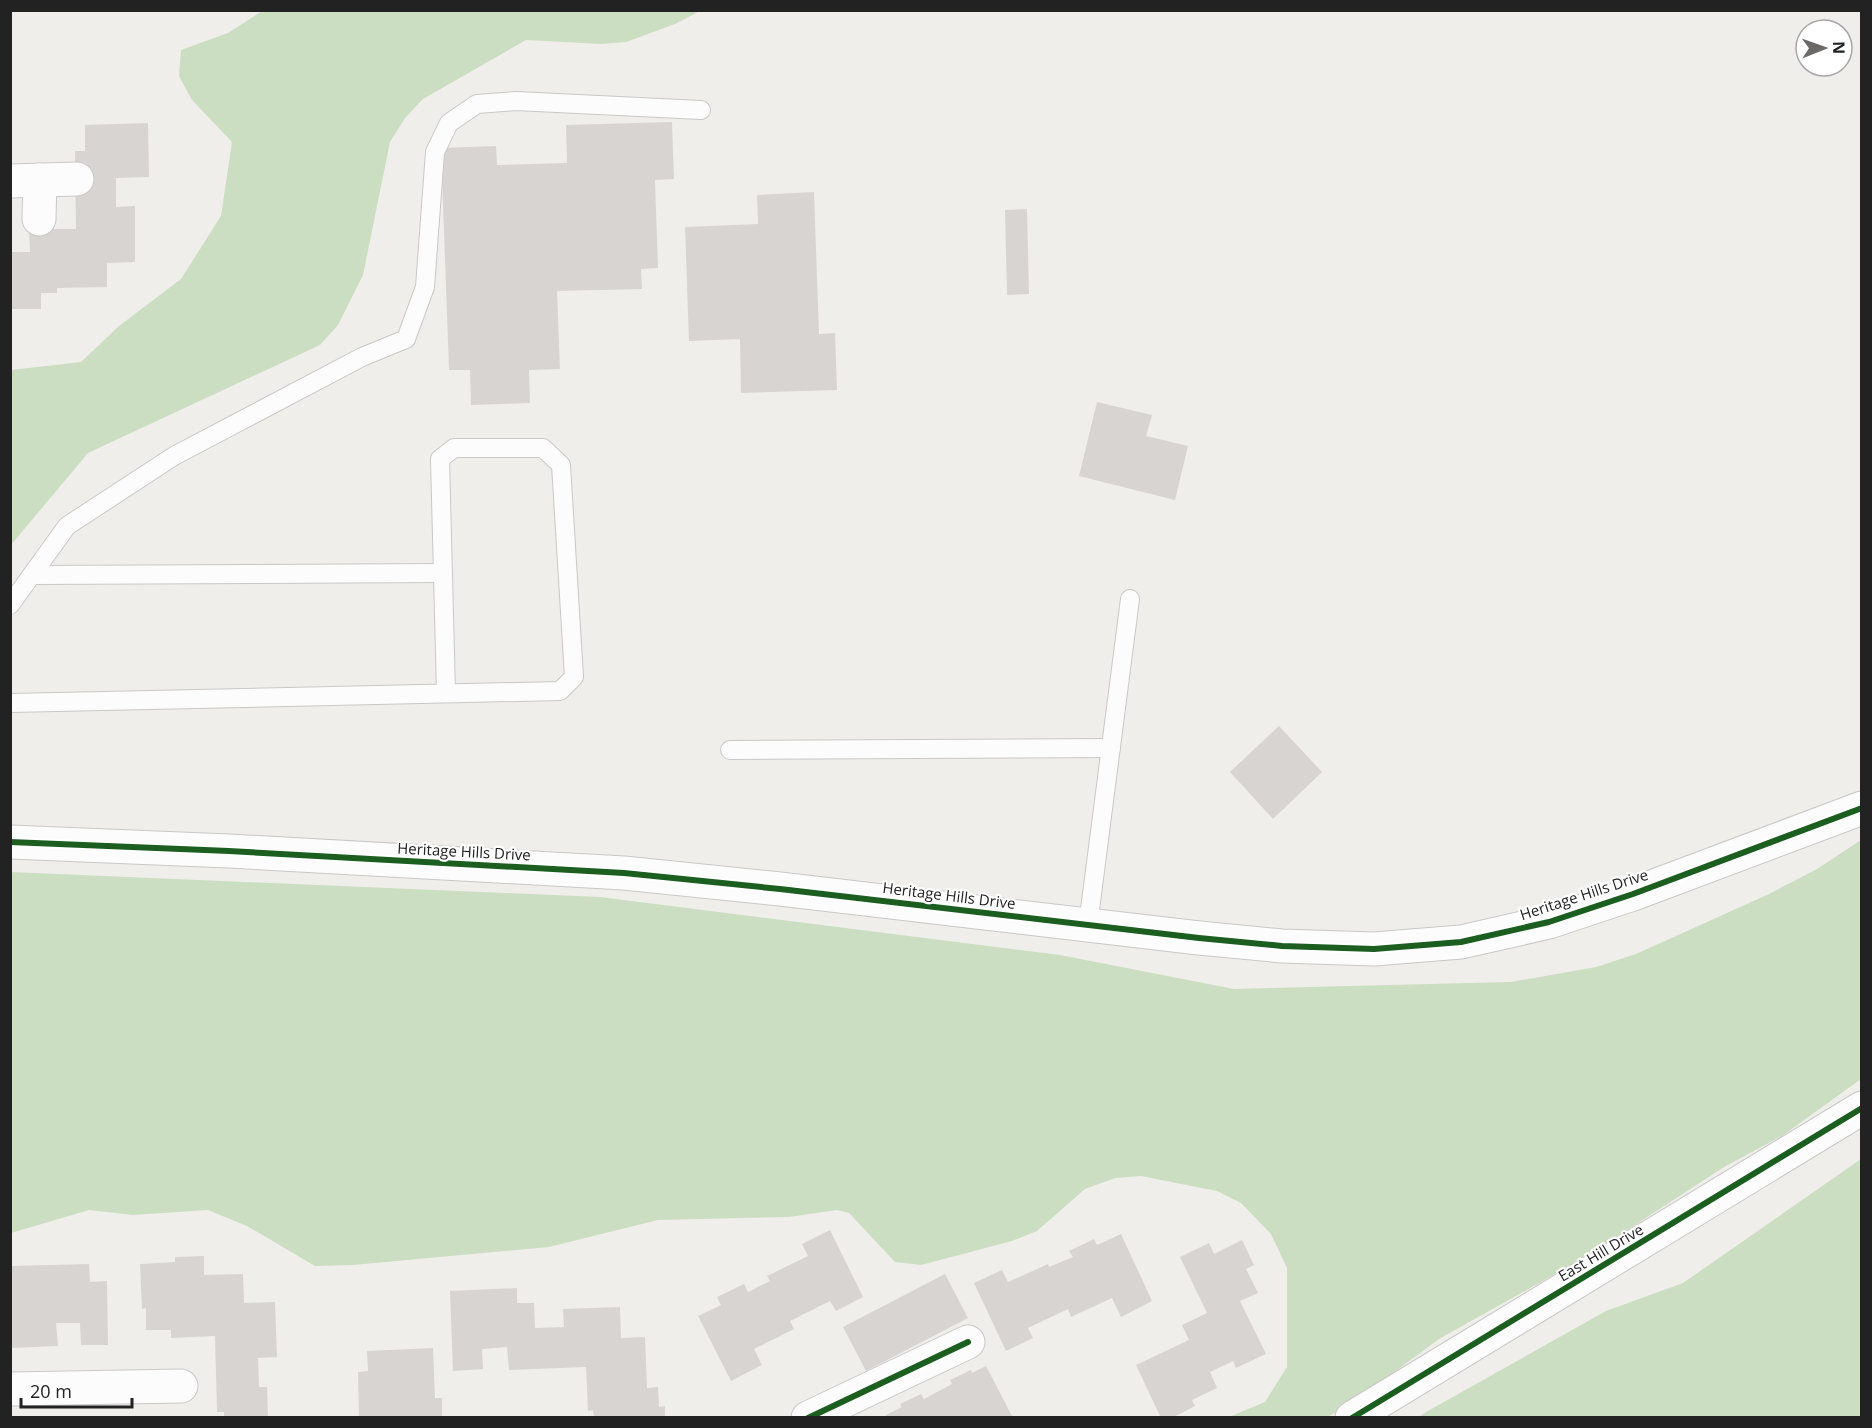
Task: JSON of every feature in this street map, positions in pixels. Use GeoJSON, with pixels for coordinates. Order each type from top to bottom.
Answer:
{"type":"FeatureCollection","features":[{"type":"Feature","properties":{"kind":"street"},"geometry":{"type":"LineString","coordinates":[[39,219],[25,181],[77,179]]}},
{"type":"Feature","properties":{"kind":"street","name":"Heritage Hills Drive"},"geometry":{"type":"LineString","coordinates":[[10,842],[624,873],[1282,946],[1374,949],[1461,942],[1549,922],[1633,894],[1862,808]]}},
{"type":"Feature","properties":{"kind":"street","name":"East Hill Drive"},"geometry":{"type":"LineString","coordinates":[[1352,1418],[1862,1108]]}},
{"type":"Feature","properties":{"kind":"street"},"geometry":{"type":"LineString","coordinates":[[808,1418],[968,1342]]}},
{"type":"Feature","properties":{"kind":"street"},"geometry":{"type":"LineString","coordinates":[[10,1389],[181,1386]]}},
{"type":"Feature","properties":{"kind":"lane"},"geometry":{"type":"LineString","coordinates":[[10,605],[67,526],[174,456],[362,357],[406,339],[425,287],[435,152],[449,123],[477,104],[516,101],[700,110]]}},
{"type":"Feature","properties":{"kind":"lane"},"geometry":{"type":"LineString","coordinates":[[10,703],[560,691],[574,676],[561,465],[543,448],[454,448],[440,459],[446,693]]}},
{"type":"Feature","properties":{"kind":"lane"},"geometry":{"type":"LineString","coordinates":[[32,575],[443,573]]}},
{"type":"Feature","properties":{"kind":"lane"},"geometry":{"type":"LineString","coordinates":[[1088,925],[1130,599]]}},
{"type":"Feature","properties":{"kind":"lane"},"geometry":{"type":"LineString","coordinates":[[730,750],[1111,748]]}},
{"type":"Feature","properties":{"kind":"green space"},"geometry":{"type":"Polygon","coordinates":[[[262,11],[700,11],[675,24],[626,42],[601,44],[526,40],[423,99],[405,118],[390,142],[363,275],[338,325],[320,345],[88,453],[11,545],[11,370],[81,362],[119,326],[181,279],[221,216],[232,142],[192,100],[179,76],[181,50],[228,33],[262,11]]]}},
{"type":"Feature","properties":{"kind":"green space"},"geometry":{"type":"Polygon","coordinates":[[[1861,840],[1861,1079],[1782,1136],[1724,1167],[1589,1255],[1439,1339],[1347,1407],[1327,1417],[1229,1417],[1265,1402],[1287,1367],[1287,1268],[1271,1234],[1241,1203],[1217,1191],[1141,1176],[1115,1178],[1085,1189],[1037,1231],[1012,1241],[921,1265],[895,1262],[849,1213],[837,1210],[789,1217],[658,1220],[549,1247],[353,1265],[315,1266],[247,1226],[208,1210],[133,1215],[89,1210],[11,1233],[11,872],[600,897],[1060,955],[1234,989],[1511,982],[1596,967],[1636,954],[1769,894],[1817,869],[1861,840]]]}},
{"type":"Feature","properties":{"kind":"green space"},"geometry":{"type":"Polygon","coordinates":[[[1861,1159],[1861,1417],[1419,1417],[1606,1311],[1683,1283],[1861,1159]]]}},
{"type":"Feature","properties":{"kind":"building"},"geometry":{"type":"Polygon","coordinates":[[[672,122],[674,179],[655,180],[658,268],[641,269],[642,289],[557,291],[560,369],[529,370],[530,403],[471,405],[470,370],[449,370],[441,148],[496,146],[497,165],[567,163],[566,125],[672,122]]]}},
{"type":"Feature","properties":{"kind":"building"},"geometry":{"type":"Polygon","coordinates":[[[148,123],[149,177],[116,178],[116,207],[135,206],[135,262],[107,263],[107,287],[57,288],[57,293],[41,293],[41,309],[10,309],[10,252],[30,252],[29,229],[76,229],[75,151],[85,151],[85,125],[148,123]]]}},
{"type":"Feature","properties":{"kind":"building"},"geometry":{"type":"Polygon","coordinates":[[[814,192],[819,334],[835,333],[837,390],[741,393],[740,339],[689,341],[685,227],[758,224],[757,195],[814,192]]]}},
{"type":"Feature","properties":{"kind":"building"},"geometry":{"type":"Polygon","coordinates":[[[1027,209],[1029,294],[1007,295],[1005,210],[1027,209]]]}},
{"type":"Feature","properties":{"kind":"building"},"geometry":{"type":"Polygon","coordinates":[[[1097,402],[1152,415],[1146,436],[1188,446],[1175,500],[1079,476],[1097,402]]]}},
{"type":"Feature","properties":{"kind":"building"},"geometry":{"type":"Polygon","coordinates":[[[1279,726],[1322,772],[1273,819],[1230,772],[1279,726]]]}},
{"type":"Feature","properties":{"kind":"building"},"geometry":{"type":"Polygon","coordinates":[[[830,1230],[863,1297],[836,1311],[830,1301],[790,1321],[794,1329],[754,1349],[762,1365],[731,1381],[698,1316],[721,1305],[717,1297],[744,1284],[748,1292],[770,1281],[767,1276],[808,1256],[802,1244],[830,1230]]]}},
{"type":"Feature","properties":{"kind":"building"},"geometry":{"type":"Polygon","coordinates":[[[1121,1234],[1152,1301],[1121,1317],[1112,1298],[1071,1317],[1068,1309],[1028,1328],[1033,1338],[1006,1351],[974,1283],[1002,1270],[1008,1282],[1048,1264],[1049,1267],[1073,1257],[1069,1251],[1094,1239],[1097,1245],[1121,1234]]]}},
{"type":"Feature","properties":{"kind":"building"},"geometry":{"type":"Polygon","coordinates":[[[1242,1240],[1254,1265],[1246,1269],[1258,1293],[1240,1301],[1266,1354],[1236,1368],[1233,1361],[1210,1372],[1217,1388],[1192,1400],[1195,1406],[1172,1418],[1161,1418],[1136,1365],[1189,1340],[1182,1325],[1207,1313],[1180,1257],[1209,1243],[1214,1254],[1242,1240]]]}},
{"type":"Feature","properties":{"kind":"building"},"geometry":{"type":"Polygon","coordinates":[[[204,1256],[204,1275],[243,1274],[244,1303],[275,1302],[277,1357],[258,1358],[259,1387],[267,1387],[268,1418],[224,1418],[224,1412],[217,1412],[215,1336],[171,1338],[171,1330],[146,1330],[146,1308],[142,1309],[140,1264],[175,1262],[175,1257],[204,1256]]]}},
{"type":"Feature","properties":{"kind":"building"},"geometry":{"type":"Polygon","coordinates":[[[89,1264],[90,1282],[107,1281],[108,1345],[81,1345],[80,1323],[56,1323],[58,1346],[10,1348],[10,1266],[89,1264]]]}},
{"type":"Feature","properties":{"kind":"building"},"geometry":{"type":"Polygon","coordinates":[[[945,1274],[968,1318],[866,1371],[843,1327],[945,1274]]]}},
{"type":"Feature","properties":{"kind":"building"},"geometry":{"type":"Polygon","coordinates":[[[517,1288],[517,1303],[534,1303],[535,1328],[564,1327],[563,1309],[620,1307],[621,1338],[645,1337],[647,1388],[658,1387],[659,1407],[665,1406],[665,1418],[594,1418],[593,1410],[588,1411],[586,1367],[509,1370],[507,1347],[482,1349],[483,1369],[453,1371],[450,1291],[517,1288]]]}},
{"type":"Feature","properties":{"kind":"building"},"geometry":{"type":"Polygon","coordinates":[[[433,1348],[435,1398],[442,1398],[442,1418],[359,1418],[358,1372],[368,1371],[367,1351],[433,1348]]]}},
{"type":"Feature","properties":{"kind":"building"},"geometry":{"type":"Polygon","coordinates":[[[986,1366],[1012,1416],[887,1418],[886,1415],[902,1407],[900,1404],[921,1394],[924,1399],[952,1384],[950,1380],[986,1366]]]}},
{"type":"Feature","properties":{"kind":"cycle path"},"geometry":{"type":"LineString","coordinates":[[10,842],[229,851],[624,873],[1199,938],[1282,946],[1374,949],[1461,942],[1549,922],[1633,894],[1862,808]]}},
{"type":"Feature","properties":{"kind":"cycle path"},"geometry":{"type":"LineString","coordinates":[[1352,1418],[1862,1108]]}},
{"type":"Feature","properties":{"kind":"cycle path"},"geometry":{"type":"LineString","coordinates":[[808,1418],[968,1342]]}}]}
